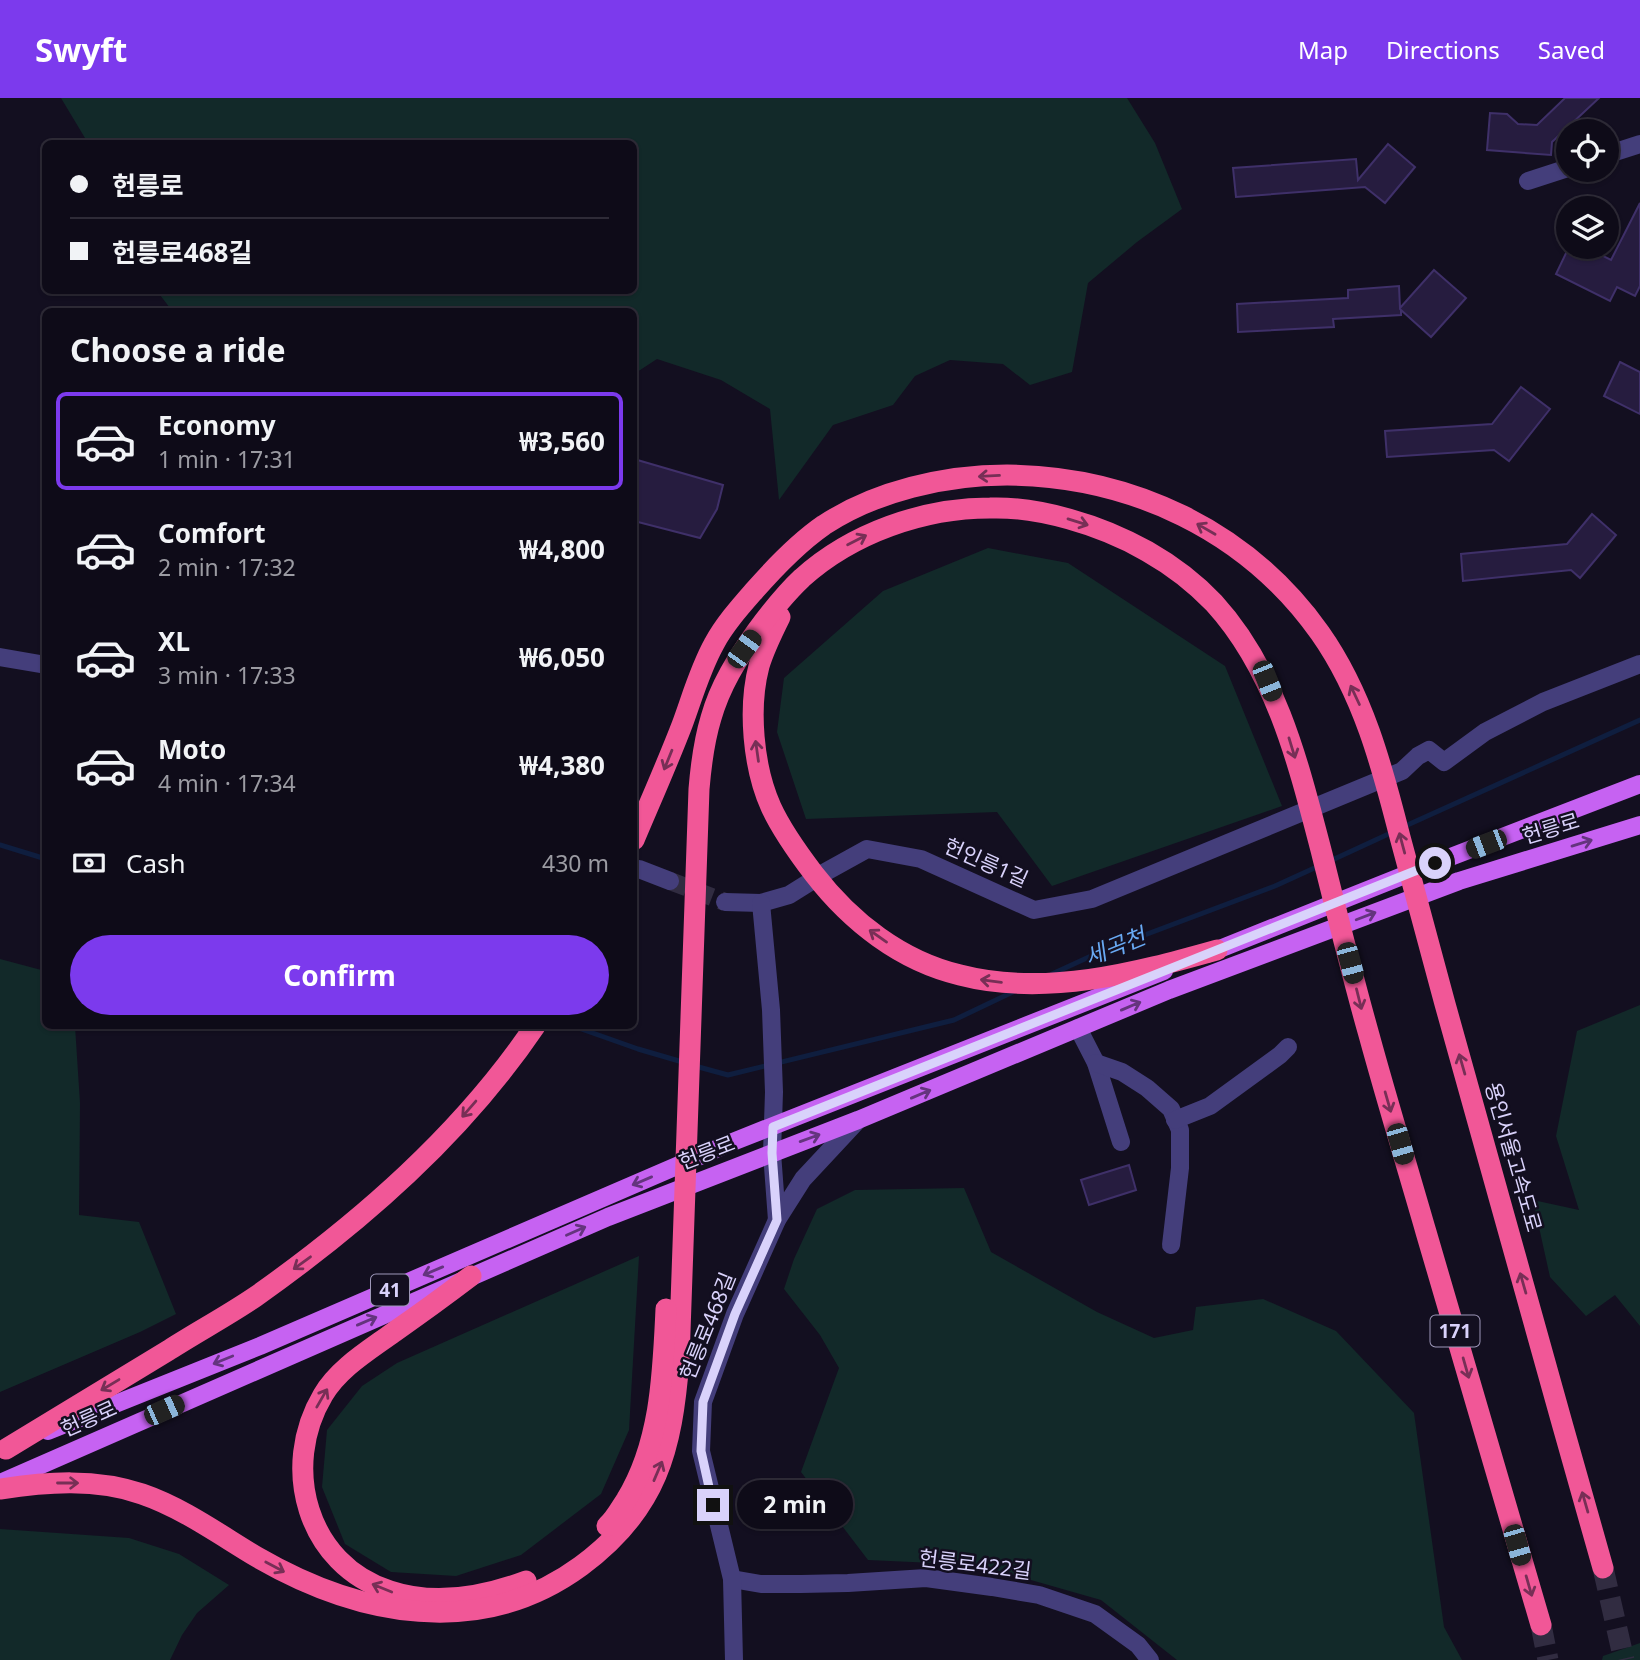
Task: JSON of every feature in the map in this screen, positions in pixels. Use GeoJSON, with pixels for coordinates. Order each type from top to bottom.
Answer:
{"type":"FeatureCollection","features":[{"type":"Feature","properties":{"kind":"highway","name":"용인서울고속도로"},"geometry":{"type":"LineString","coordinates":[[770,573],[824,526],[877,499],[937,481],[1028,475],[1091,483],[1174,511],[1216,534],[1248,556],[1284,588],[1320,633],[1338,661],[1360,706],[1380,759],[1445,1004],[1603,1568]]}},
{"type":"Feature","properties":{"kind":"highway","name":"171"},"geometry":{"type":"LineString","coordinates":[[801,579],[842,548],[866,536],[922,516],[955,510],[1020,509],[1083,523],[1139,546],[1186,578],[1213,603],[1244,640],[1267,681],[1287,730],[1306,790],[1369,1037],[1541,1625]]}},
{"type":"Feature","properties":{"kind":"highway"},"geometry":{"type":"LineString","coordinates":[[637,833],[714,643],[770,573]]}},
{"type":"Feature","properties":{"kind":"highway"},"geometry":{"type":"LineString","coordinates":[[0,1489],[43,1483],[79,1483],[126,1490],[156,1499],[174,1508],[283,1571],[322,1588],[349,1598],[421,1612],[463,1612],[499,1606],[548,1586],[591,1559],[633,1516],[652,1485],[664,1458],[676,1397],[675,1273],[685,1004],[688,789],[693,742],[706,691],[725,646],[770,573]]}},
{"type":"Feature","properties":{"kind":"highway"},"geometry":{"type":"LineString","coordinates":[[685,1004],[699,789],[710,719],[722,687],[744,649],[768,615],[801,579]]}},
{"type":"Feature","properties":{"kind":"highway"},"geometry":{"type":"LineString","coordinates":[[801,579],[767,643],[757,679],[754,732],[764,789],[772,808],[805,862],[838,903],[882,939],[909,956],[959,975],[990,981],[1046,983],[1113,976],[1217,950]]}},
{"type":"Feature","properties":{"kind":"highway"},"geometry":{"type":"LineString","coordinates":[[3,1450],[253,1298],[314,1254],[409,1172],[513,1057],[533,1029]]}},
{"type":"Feature","properties":{"kind":"highway"},"geometry":{"type":"LineString","coordinates":[[471,1276],[355,1360],[338,1376],[318,1404],[304,1443],[303,1488],[310,1513],[322,1538],[348,1569],[367,1582],[391,1592],[427,1598],[466,1597],[513,1586],[562,1563],[612,1521],[637,1479],[650,1444],[675,1273]]}},
{"type":"Feature","properties":{"kind":"main road","name":"헌릉로"},"geometry":{"type":"LineString","coordinates":[[3,1450],[260,1346],[730,1143],[1640,784]]}},
{"type":"Feature","properties":{"kind":"main road","name":"헌릉로"},"geometry":{"type":"LineString","coordinates":[[0,1483],[608,1217],[858,1120],[1169,990],[1459,881],[1640,825]]}},
{"type":"Feature","properties":{"kind":"street"},"geometry":{"type":"LineString","coordinates":[[1619,151],[1640,144]]}},
{"type":"Feature","properties":{"kind":"street"},"geometry":{"type":"LineString","coordinates":[[1528,181],[1556,172]]}},
{"type":"Feature","properties":{"kind":"street"},"geometry":{"type":"LineString","coordinates":[[0,657],[42,664]]}},
{"type":"Feature","properties":{"kind":"street","name":"헌인릉1길"},"geometry":{"type":"LineString","coordinates":[[725,902],[761,904],[789,895],[867,849],[921,859],[1034,910],[1093,899],[1402,771],[1429,750],[1444,762],[1485,732],[1543,702],[1640,664]]}},
{"type":"Feature","properties":{"kind":"street"},"geometry":{"type":"LineString","coordinates":[[639,869],[670,881]]}},
{"type":"Feature","properties":{"kind":"street"},"geometry":{"type":"LineString","coordinates":[[761,904],[771,1010],[773,1127]]}},
{"type":"Feature","properties":{"kind":"street"},"geometry":{"type":"LineString","coordinates":[[1078,1028],[1096,1063],[1121,1142]]}},
{"type":"Feature","properties":{"kind":"street"},"geometry":{"type":"LineString","coordinates":[[1175,1120],[1210,1106],[1288,1047]]}},
{"type":"Feature","properties":{"kind":"street"},"geometry":{"type":"LineString","coordinates":[[1096,1063],[1122,1072],[1147,1088],[1171,1110],[1180,1130],[1180,1168],[1171,1245]]}},
{"type":"Feature","properties":{"kind":"street","name":"헌릉로468길"},"geometry":{"type":"LineString","coordinates":[[734,1660],[732,1578],[701,1451],[703,1402],[735,1314],[777,1220],[803,1179],[858,1120]]}},
{"type":"Feature","properties":{"kind":"street","name":"헌릉로468길"},"geometry":{"type":"LineString","coordinates":[[773,1127],[772,1153],[777,1220]]}},
{"type":"Feature","properties":{"kind":"street","name":"헌릉로422길"},"geometry":{"type":"LineString","coordinates":[[732,1578],[761,1584],[801,1584],[926,1578],[1039,1595],[1095,1614],[1138,1645],[1150,1660]]}},
{"type":"Feature","properties":{"kind":"green space"},"geometry":{"type":"Polygon","coordinates":[[[61,98],[1127,98],[1155,143],[1182,209],[1088,283],[1072,372],[1030,385],[1003,364],[950,360],[915,376],[893,405],[833,425],[779,500],[770,409],[721,380],[657,359],[637,372],[637,308],[170,308],[159,294],[637,294],[637,140],[86,140],[61,98]]]}},
{"type":"Feature","properties":{"kind":"green space"},"geometry":{"type":"Polygon","coordinates":[[[988,548],[1068,563],[1225,666],[1282,806],[1052,886],[997,812],[806,819],[777,732],[784,678],[883,591],[988,548]]]}},
{"type":"Feature","properties":{"kind":"green space"},"geometry":{"type":"Polygon","coordinates":[[[0,959],[42,970],[42,1029],[75,1029],[80,1103],[79,1215],[139,1222],[176,1314],[0,1392],[0,959]]]}},
{"type":"Feature","properties":{"kind":"green space"},"geometry":{"type":"Polygon","coordinates":[[[1640,1005],[1640,1326],[1615,1295],[1586,1316],[1550,1277],[1533,1200],[1579,1210],[1556,1136],[1577,1031],[1640,1005]]]}},
{"type":"Feature","properties":{"kind":"green space"},"geometry":{"type":"Polygon","coordinates":[[[964,1188],[991,1252],[1097,1312],[1154,1338],[1193,1330],[1196,1307],[1263,1299],[1336,1331],[1414,1413],[1444,1627],[1462,1660],[1177,1660],[1101,1600],[978,1565],[868,1560],[801,1472],[839,1368],[820,1335],[784,1289],[794,1259],[817,1209],[855,1190],[964,1188]]]}},
{"type":"Feature","properties":{"kind":"green space"},"geometry":{"type":"Polygon","coordinates":[[[639,1256],[629,1430],[601,1494],[521,1555],[456,1576],[391,1572],[345,1544],[322,1487],[327,1430],[362,1386],[397,1363],[639,1256]]]}},
{"type":"Feature","properties":{"kind":"green space"},"geometry":{"type":"Polygon","coordinates":[[[0,1529],[129,1538],[179,1554],[229,1585],[197,1613],[170,1660],[0,1660],[0,1529]]]}},
{"type":"Feature","properties":{"kind":"green space"},"geometry":{"type":"Polygon","coordinates":[[[1640,1643],[1640,1660],[1602,1660],[1603,1656],[1640,1643]]]}},
{"type":"Feature","properties":{"kind":"building"},"geometry":{"type":"Polygon","coordinates":[[[1565,98],[1599,98],[1577,119],[1556,119],[1556,138],[1552,142],[1551,155],[1487,150],[1490,113],[1507,114],[1518,124],[1537,125],[1565,98]]]}},
{"type":"Feature","properties":{"kind":"building"},"geometry":{"type":"Polygon","coordinates":[[[1388,144],[1415,167],[1385,203],[1365,187],[1236,197],[1233,168],[1356,159],[1358,180],[1388,144]]]}},
{"type":"Feature","properties":{"kind":"building"},"geometry":{"type":"Polygon","coordinates":[[[1640,203],[1640,286],[1635,296],[1617,287],[1610,301],[1556,274],[1563,259],[1619,259],[1619,244],[1640,203]]]}},
{"type":"Feature","properties":{"kind":"building"},"geometry":{"type":"Polygon","coordinates":[[[1434,270],[1466,298],[1431,337],[1401,310],[1401,315],[1333,319],[1334,327],[1238,332],[1237,304],[1348,298],[1348,290],[1399,286],[1400,308],[1434,270]]]}},
{"type":"Feature","properties":{"kind":"building"},"geometry":{"type":"Polygon","coordinates":[[[1620,362],[1640,372],[1640,414],[1604,396],[1620,362]]]}},
{"type":"Feature","properties":{"kind":"building"},"geometry":{"type":"Polygon","coordinates":[[[1521,387],[1550,409],[1509,461],[1494,450],[1387,457],[1385,431],[1492,424],[1521,387]]]}},
{"type":"Feature","properties":{"kind":"building"},"geometry":{"type":"Polygon","coordinates":[[[637,460],[723,485],[717,509],[700,538],[637,522],[637,460]]]}},
{"type":"Feature","properties":{"kind":"building"},"geometry":{"type":"Polygon","coordinates":[[[1592,514],[1616,535],[1580,578],[1571,570],[1463,581],[1461,554],[1567,544],[1592,514]]]}},
{"type":"Feature","properties":{"kind":"building"},"geometry":{"type":"Polygon","coordinates":[[[1129,1165],[1136,1190],[1089,1205],[1081,1180],[1129,1165]]]}},
{"type":"Feature","properties":{"kind":"waterway","name":"세곡천"},"geometry":{"type":"LineString","coordinates":[[1403,827],[1640,720]]}},
{"type":"Feature","properties":{"kind":"waterway","name":"세곡천"},"geometry":{"type":"LineString","coordinates":[[1330,861],[1395,831]]}},
{"type":"Feature","properties":{"kind":"waterway","name":"세곡천"},"geometry":{"type":"LineString","coordinates":[[0,845],[42,858]]}},
{"type":"Feature","properties":{"kind":"waterway","name":"세곡천"},"geometry":{"type":"LineString","coordinates":[[1052,974],[1102,951],[1275,886],[1321,865]]}},
{"type":"Feature","properties":{"kind":"waterway","name":"세곡천"},"geometry":{"type":"LineString","coordinates":[[695,1066],[728,1075],[954,1020],[1017,990]]}},
{"type":"Feature","properties":{"kind":"waterway","name":"세곡천"},"geometry":{"type":"LineString","coordinates":[[581,1029],[686,1063]]}},
{"type":"Feature","properties":{"kind":"tunnel"},"geometry":{"type":"LineString","coordinates":[[670,881],[725,902]]}},
{"type":"Feature","properties":{"kind":"tunnel"},"geometry":{"type":"LineString","coordinates":[[1603,1568],[1624,1660]]}},
{"type":"Feature","properties":{"kind":"tunnel"},"geometry":{"type":"LineString","coordinates":[[1541,1625],[1548,1660]]}},
{"type":"Feature","properties":{"kind":"route"},"geometry":{"type":"LineString","coordinates":[[713,1505],[701,1451],[703,1402],[735,1314],[777,1220],[772,1153],[773,1127],[1435,863]]}}]}
